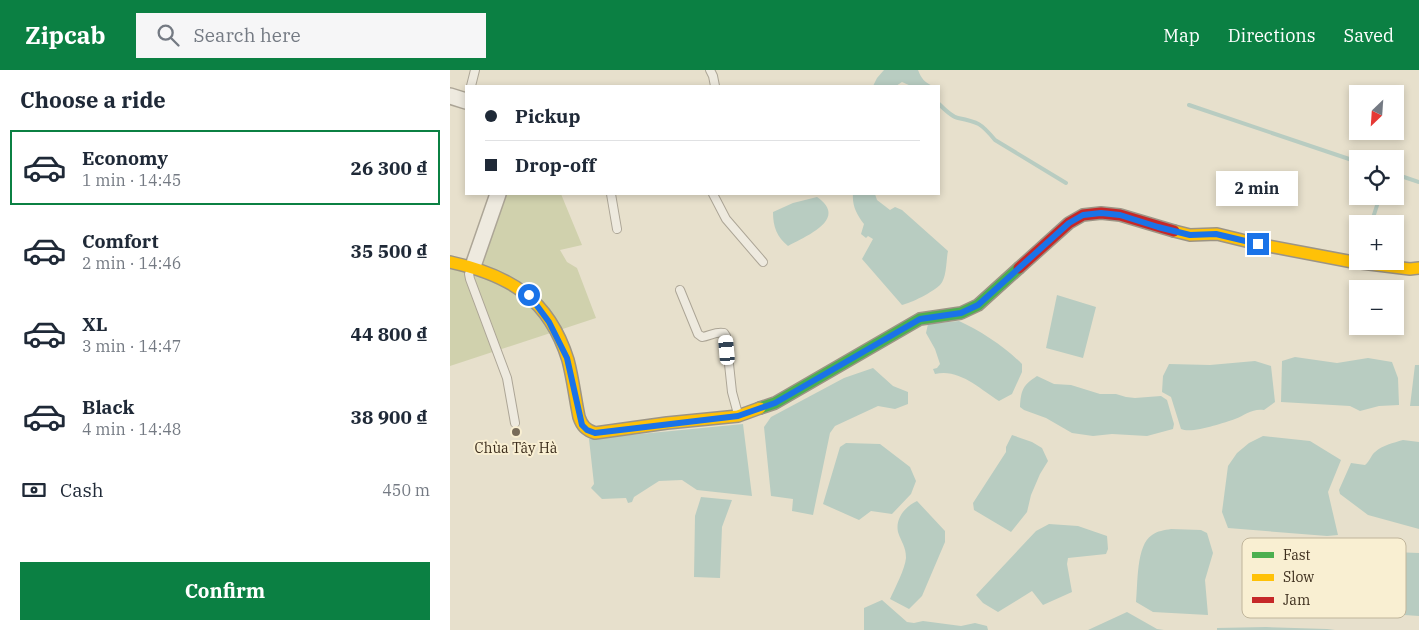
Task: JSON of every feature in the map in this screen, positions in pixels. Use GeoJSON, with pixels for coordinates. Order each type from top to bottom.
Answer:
{"type":"FeatureCollection","features":[{"type":"Feature","properties":{"kind":"street"},"geometry":{"type":"LineString","coordinates":[[450,96],[465,101]]}},
{"type":"Feature","properties":{"kind":"street"},"geometry":{"type":"LineString","coordinates":[[473,266],[498,195]]}},
{"type":"Feature","properties":{"kind":"street"},"geometry":{"type":"LineString","coordinates":[[450,262],[473,266],[502,277],[529,295],[556,334],[567,358],[578,416],[582,425],[587,430],[595,433],[738,416],[775,403],[920,319],[969,310],[978,305],[1069,223],[1083,215],[1101,213],[1120,215],[1190,235],[1216,234],[1353,262],[1419,268]]}},
{"type":"Feature","properties":{"kind":"lane"},"geometry":{"type":"LineString","coordinates":[[470,85],[475,70]]}},
{"type":"Feature","properties":{"kind":"lane"},"geometry":{"type":"LineString","coordinates":[[710,70],[714,76],[715,85]]}},
{"type":"Feature","properties":{"kind":"lane"},"geometry":{"type":"LineString","coordinates":[[610,195],[617,229]]}},
{"type":"Feature","properties":{"kind":"lane"},"geometry":{"type":"LineString","coordinates":[[714,195],[726,219],[763,262]]}},
{"type":"Feature","properties":{"kind":"lane"},"geometry":{"type":"LineString","coordinates":[[473,266],[469,274],[470,279],[507,378],[515,423]]}},
{"type":"Feature","properties":{"kind":"lane"},"geometry":{"type":"LineString","coordinates":[[680,290],[698,334],[706,337],[724,332],[726,336],[732,392],[738,416]]}},
{"type":"Feature","properties":{"kind":"green space"},"geometry":{"type":"Polygon","coordinates":[[[501,195],[561,195],[582,245],[560,250],[567,262],[577,268],[596,318],[450,366],[450,265],[475,270],[501,195]]]}},
{"type":"Feature","properties":{"kind":"shaded area"},"geometry":{"type":"Polygon","coordinates":[[[884,70],[918,70],[924,80],[931,85],[909,85],[902,82],[898,85],[874,85],[884,70]]]}},
{"type":"Feature","properties":{"kind":"shaded area"},"geometry":{"type":"Polygon","coordinates":[[[853,195],[875,195],[877,200],[890,210],[895,207],[902,210],[948,251],[945,274],[940,285],[922,297],[902,305],[862,259],[873,239],[868,236],[866,238],[861,234],[864,224],[853,202],[853,195]]]}},
{"type":"Feature","properties":{"kind":"shaded area"},"geometry":{"type":"Polygon","coordinates":[[[817,197],[826,205],[827,220],[814,232],[788,246],[776,231],[773,212],[793,203],[817,197]]]}},
{"type":"Feature","properties":{"kind":"shaded area"},"geometry":{"type":"Polygon","coordinates":[[[1057,295],[1096,307],[1083,358],[1046,348],[1057,295]]]}},
{"type":"Feature","properties":{"kind":"shaded area"},"geometry":{"type":"Polygon","coordinates":[[[959,321],[992,340],[1022,364],[1022,372],[1012,394],[999,401],[961,377],[944,373],[935,374],[933,369],[937,368],[940,364],[935,349],[926,333],[928,324],[959,321]]]}},
{"type":"Feature","properties":{"kind":"shaded area"},"geometry":{"type":"Polygon","coordinates":[[[1295,357],[1337,363],[1368,358],[1392,362],[1398,378],[1399,405],[1379,406],[1360,411],[1350,406],[1281,402],[1282,361],[1295,357]]]}},
{"type":"Feature","properties":{"kind":"shaded area"},"geometry":{"type":"Polygon","coordinates":[[[1255,361],[1271,366],[1275,402],[1264,410],[1253,411],[1216,425],[1192,430],[1181,429],[1171,397],[1162,392],[1163,376],[1169,364],[1210,365],[1255,361]]]}},
{"type":"Feature","properties":{"kind":"shaded area"},"geometry":{"type":"Polygon","coordinates":[[[1415,365],[1419,365],[1419,406],[1410,406],[1415,365]]]}},
{"type":"Feature","properties":{"kind":"shaded area"},"geometry":{"type":"Polygon","coordinates":[[[873,368],[893,386],[908,392],[908,404],[895,409],[878,406],[835,426],[830,433],[813,515],[792,511],[793,499],[771,496],[764,427],[771,417],[844,378],[873,368]]]}},
{"type":"Feature","properties":{"kind":"shaded area"},"geometry":{"type":"Polygon","coordinates":[[[1037,376],[1054,384],[1071,385],[1100,394],[1116,394],[1135,398],[1161,396],[1167,400],[1174,424],[1173,429],[1147,436],[1112,434],[1093,436],[1072,433],[1046,418],[1020,407],[1024,388],[1037,376]]]}},
{"type":"Feature","properties":{"kind":"shaded area"},"geometry":{"type":"Polygon","coordinates":[[[743,424],[752,496],[697,490],[682,480],[659,481],[628,503],[626,498],[602,499],[591,488],[594,484],[589,439],[743,424]]]}},
{"type":"Feature","properties":{"kind":"shaded area"},"geometry":{"type":"Polygon","coordinates":[[[1012,435],[1032,442],[1042,448],[1048,461],[1031,495],[1027,512],[1011,532],[974,510],[973,503],[1006,452],[1006,447],[1012,435]]]}},
{"type":"Feature","properties":{"kind":"shaded area"},"geometry":{"type":"Polygon","coordinates":[[[1263,436],[1310,441],[1341,460],[1328,492],[1338,535],[1327,536],[1228,528],[1222,512],[1228,466],[1237,453],[1249,443],[1263,436]]]}},
{"type":"Feature","properties":{"kind":"shaded area"},"geometry":{"type":"Polygon","coordinates":[[[1403,440],[1419,442],[1419,529],[1368,515],[1340,494],[1339,490],[1351,463],[1365,465],[1378,450],[1388,444],[1403,440]]]}},
{"type":"Feature","properties":{"kind":"shaded area"},"geometry":{"type":"Polygon","coordinates":[[[846,443],[880,444],[910,467],[916,481],[911,494],[892,514],[871,511],[859,520],[823,504],[840,447],[846,443]]]}},
{"type":"Feature","properties":{"kind":"shaded area"},"geometry":{"type":"Polygon","coordinates":[[[701,497],[732,500],[722,527],[720,578],[694,577],[695,516],[701,497]]]}},
{"type":"Feature","properties":{"kind":"shaded area"},"geometry":{"type":"Polygon","coordinates":[[[917,501],[945,531],[945,542],[922,596],[909,609],[890,599],[902,573],[906,558],[898,532],[898,522],[905,509],[917,501]]]}},
{"type":"Feature","properties":{"kind":"shaded area"},"geometry":{"type":"Polygon","coordinates":[[[1049,524],[1078,526],[1107,536],[1108,549],[1106,554],[1068,558],[1067,564],[1072,592],[1043,605],[1032,591],[998,612],[983,603],[976,595],[1036,531],[1049,524]]]}},
{"type":"Feature","properties":{"kind":"shaded area"},"geometry":{"type":"Polygon","coordinates":[[[1171,529],[1201,530],[1207,533],[1213,553],[1205,580],[1208,615],[1153,612],[1136,602],[1140,556],[1143,547],[1154,534],[1171,529]]]}},
{"type":"Feature","properties":{"kind":"shaded area"},"geometry":{"type":"Polygon","coordinates":[[[1406,553],[1419,553],[1419,616],[1406,615],[1406,553]]]}},
{"type":"Feature","properties":{"kind":"shaded area"},"geometry":{"type":"Polygon","coordinates":[[[882,600],[907,622],[923,621],[961,626],[975,623],[987,626],[988,630],[864,630],[864,608],[882,600]]]}},
{"type":"Feature","properties":{"kind":"shaded area"},"geometry":{"type":"Polygon","coordinates":[[[1127,612],[1157,629],[1164,630],[1088,630],[1127,612]]]}},
{"type":"Feature","properties":{"kind":"shaded area"},"geometry":{"type":"Polygon","coordinates":[[[1266,627],[1335,630],[1217,630],[1217,628],[1266,627]]]}},
{"type":"Feature","properties":{"kind":"waterway"},"geometry":{"type":"LineString","coordinates":[[940,105],[953,116],[979,124],[995,140],[1066,183]]}},
{"type":"Feature","properties":{"kind":"waterway"},"geometry":{"type":"LineString","coordinates":[[1189,105],[1349,159]]}},
{"type":"Feature","properties":{"kind":"waterway"},"geometry":{"type":"LineString","coordinates":[[1404,177],[1419,182]]}},
{"type":"Feature","properties":{"kind":"waterway"},"geometry":{"type":"LineString","coordinates":[[1374,215],[1377,205]]}},
{"type":"Feature","properties":{"kind":"traffic: fast"},"geometry":{"type":"LineString","coordinates":[[760,408],[775,403],[920,319],[961,313],[978,305],[1019,268]]}},
{"type":"Feature","properties":{"kind":"traffic: slow"},"geometry":{"type":"LineString","coordinates":[[1174,231],[1190,235],[1217,234],[1258,244],[1353,262],[1410,269],[1419,268]]}},
{"type":"Feature","properties":{"kind":"traffic: slow"},"geometry":{"type":"LineString","coordinates":[[450,262],[491,274],[524,293],[538,306],[550,321],[560,339],[570,367],[579,417],[585,427],[592,432],[738,416],[760,408]]}},
{"type":"Feature","properties":{"kind":"traffic: jam"},"geometry":{"type":"LineString","coordinates":[[1019,268],[1069,223],[1083,215],[1101,213],[1120,215],[1174,231]]}},
{"type":"Feature","properties":{"kind":"place","name":"Chùa Tây Hà"},"geometry":{"type":"Point","coordinates":[516,432]}},
{"type":"Feature","properties":{"kind":"route"},"geometry":{"type":"LineString","coordinates":[[529,295],[549,322],[567,358],[578,416],[582,425],[587,430],[595,433],[738,416],[775,403],[920,319],[961,313],[978,305],[1069,223],[1083,215],[1101,213],[1120,215],[1190,235],[1198,236],[1210,233],[1258,244]]}}]}
